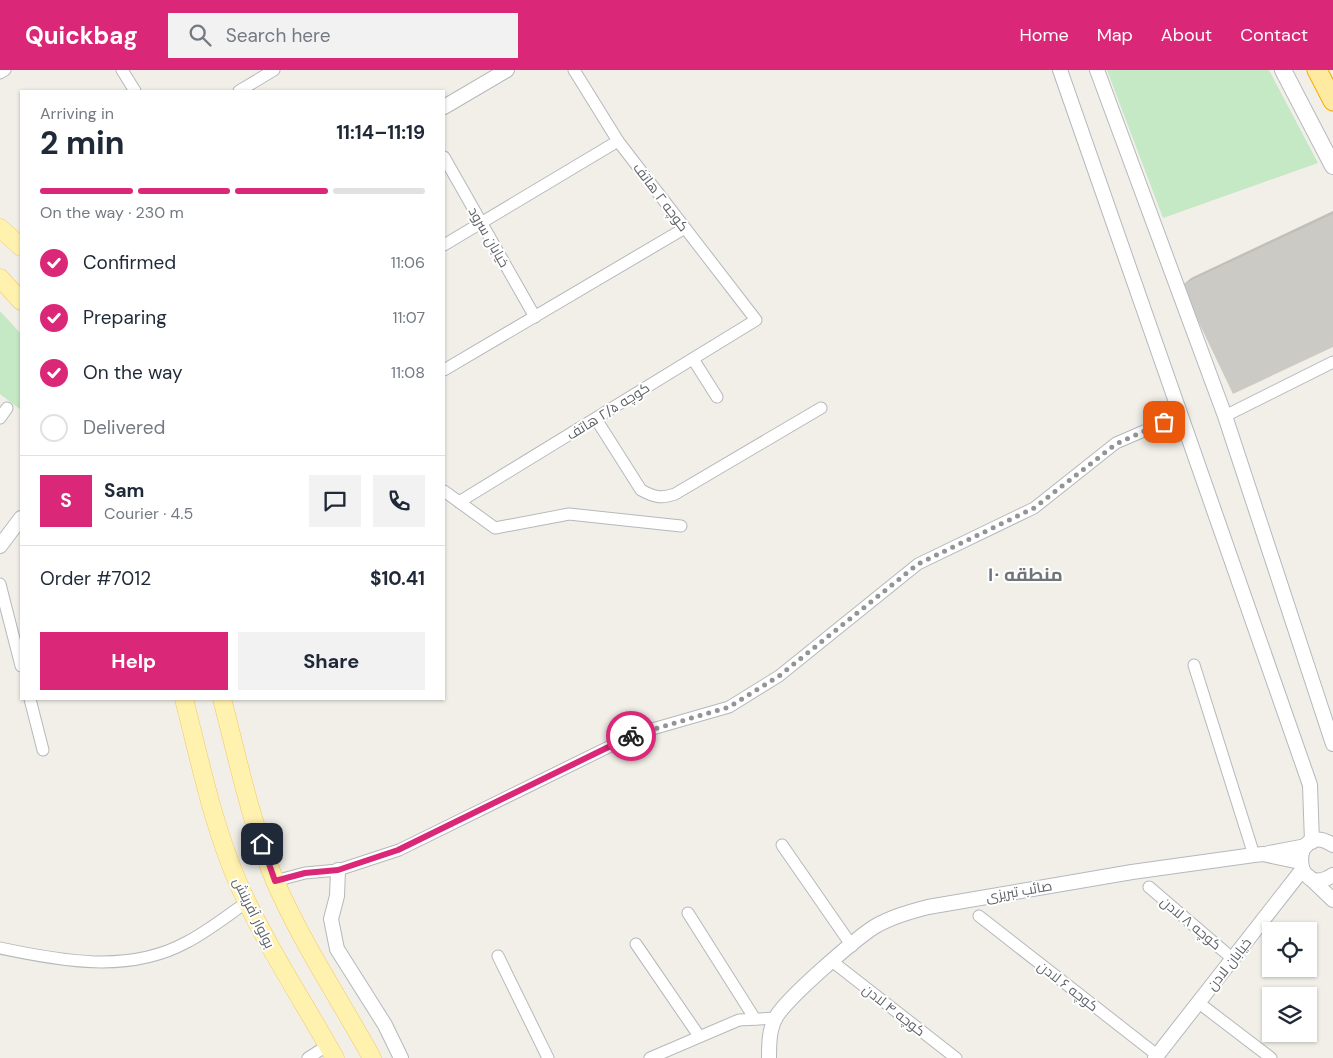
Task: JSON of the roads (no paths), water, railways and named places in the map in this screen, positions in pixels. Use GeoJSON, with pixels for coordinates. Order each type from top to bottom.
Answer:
{"type":"FeatureCollection","features":[{"type":"Feature","properties":{"kind":"highway"},"geometry":{"type":"LineString","coordinates":[[1317,70],[1333,101]]}},
{"type":"Feature","properties":{"kind":"main road"},"geometry":{"type":"LineString","coordinates":[[1283,70],[1333,166]]}},
{"type":"Feature","properties":{"kind":"main road"},"geometry":{"type":"LineString","coordinates":[[0,228],[20,246]]}},
{"type":"Feature","properties":{"kind":"main road"},"geometry":{"type":"LineString","coordinates":[[0,278],[20,300]]}},
{"type":"Feature","properties":{"kind":"main road","name":"بولوار آفرینش"},"geometry":{"type":"LineString","coordinates":[[184,700],[214,814],[248,902],[267,941],[332,1051]]}},
{"type":"Feature","properties":{"kind":"main road"},"geometry":{"type":"LineString","coordinates":[[222,700],[249,806],[275,881],[298,928],[372,1058]]}},
{"type":"Feature","properties":{"kind":"street"},"geometry":{"type":"LineString","coordinates":[[0,73],[5,70]]}},
{"type":"Feature","properties":{"kind":"street"},"geometry":{"type":"LineString","coordinates":[[122,70],[134,90]]}},
{"type":"Feature","properties":{"kind":"street"},"geometry":{"type":"LineString","coordinates":[[240,90],[274,70]]}},
{"type":"Feature","properties":{"kind":"street","name":"کوچه ۲ هاتف"},"geometry":{"type":"LineString","coordinates":[[574,70],[618,141],[756,320]]}},
{"type":"Feature","properties":{"kind":"street"},"geometry":{"type":"LineString","coordinates":[[1060,70],[1310,785],[1309,844]]}},
{"type":"Feature","properties":{"kind":"street"},"geometry":{"type":"LineString","coordinates":[[1097,70],[1225,416],[1333,744]]}},
{"type":"Feature","properties":{"kind":"street"},"geometry":{"type":"LineString","coordinates":[[445,106],[499,72]]}},
{"type":"Feature","properties":{"kind":"street"},"geometry":{"type":"LineString","coordinates":[[445,244],[618,141]]}},
{"type":"Feature","properties":{"kind":"street","name":"خیابان سرود"},"geometry":{"type":"LineString","coordinates":[[445,159],[535,317]]}},
{"type":"Feature","properties":{"kind":"street"},"geometry":{"type":"LineString","coordinates":[[445,369],[685,228]]}},
{"type":"Feature","properties":{"kind":"street","name":"کوچه ۲/۵ هاتف"},"geometry":{"type":"LineString","coordinates":[[459,502],[756,320]]}},
{"type":"Feature","properties":{"kind":"street"},"geometry":{"type":"LineString","coordinates":[[693,359],[717,397]]}},
{"type":"Feature","properties":{"kind":"street"},"geometry":{"type":"LineString","coordinates":[[1225,416],[1333,362]]}},
{"type":"Feature","properties":{"kind":"street"},"geometry":{"type":"LineString","coordinates":[[0,418],[7,408]]}},
{"type":"Feature","properties":{"kind":"street"},"geometry":{"type":"LineString","coordinates":[[596,418],[641,490],[653,497],[662,498],[675,494],[821,408]]}},
{"type":"Feature","properties":{"kind":"street"},"geometry":{"type":"LineString","coordinates":[[275,881],[305,873],[338,870],[398,850],[635,734],[729,707],[779,676],[918,564],[1034,508],[1116,444],[1181,415]]}},
{"type":"Feature","properties":{"kind":"street"},"geometry":{"type":"LineString","coordinates":[[445,492],[495,528],[569,514],[681,526]]}},
{"type":"Feature","properties":{"kind":"street"},"geometry":{"type":"LineString","coordinates":[[0,546],[20,519]]}},
{"type":"Feature","properties":{"kind":"street"},"geometry":{"type":"LineString","coordinates":[[0,584],[20,662]]}},
{"type":"Feature","properties":{"kind":"street"},"geometry":{"type":"LineString","coordinates":[[1194,665],[1258,855],[1321,840],[1333,845]]}},
{"type":"Feature","properties":{"kind":"street"},"geometry":{"type":"LineString","coordinates":[[30,700],[43,750]]}},
{"type":"Feature","properties":{"kind":"street","name":"خیابان لادن"},"geometry":{"type":"LineString","coordinates":[[1156,1057],[1302,868],[1300,855],[1309,844]]}},
{"type":"Feature","properties":{"kind":"street"},"geometry":{"type":"LineString","coordinates":[[782,845],[852,946]]}},
{"type":"Feature","properties":{"kind":"street","name":"صائب تبریزی"},"geometry":{"type":"LineString","coordinates":[[776,1018],[792,998],[874,928],[898,915],[928,907],[1132,872],[1258,855],[1302,868],[1315,880],[1322,880],[1333,875]]}},
{"type":"Feature","properties":{"kind":"street"},"geometry":{"type":"LineString","coordinates":[[1302,868],[1333,900]]}},
{"type":"Feature","properties":{"kind":"street"},"geometry":{"type":"LineString","coordinates":[[338,870],[337,896],[331,918],[337,950],[385,1025],[401,1058]]}},
{"type":"Feature","properties":{"kind":"street","name":"کوچه ۸ لادن"},"geometry":{"type":"LineString","coordinates":[[1149,887],[1233,959]]}},
{"type":"Feature","properties":{"kind":"street"},"geometry":{"type":"LineString","coordinates":[[0,948],[75,960],[123,962],[156,954],[187,943],[248,902]]}},
{"type":"Feature","properties":{"kind":"street"},"geometry":{"type":"LineString","coordinates":[[688,913],[755,1018]]}},
{"type":"Feature","properties":{"kind":"street","name":"کوچه ۶ لادن"},"geometry":{"type":"LineString","coordinates":[[979,916],[1156,1057]]}},
{"type":"Feature","properties":{"kind":"street"},"geometry":{"type":"LineString","coordinates":[[636,944],[700,1036]]}},
{"type":"Feature","properties":{"kind":"street"},"geometry":{"type":"LineString","coordinates":[[498,956],[548,1058]]}},
{"type":"Feature","properties":{"kind":"street","name":"کوچه ۴ لادن"},"geometry":{"type":"LineString","coordinates":[[833,962],[956,1058]]}},
{"type":"Feature","properties":{"kind":"street"},"geometry":{"type":"LineString","coordinates":[[1199,1003],[1271,1058]]}},
{"type":"Feature","properties":{"kind":"street"},"geometry":{"type":"LineString","coordinates":[[650,1058],[664,1054],[700,1036],[739,1020],[776,1018],[769,1041],[769,1058]]}},
{"type":"Feature","properties":{"kind":"street"},"geometry":{"type":"LineString","coordinates":[[308,1058],[332,1051]]}},
{"type":"Feature","properties":{"kind":"district","name":"منطقه ۱۰"},"geometry":{"type":"Point","coordinates":[1025,574]}}]}
